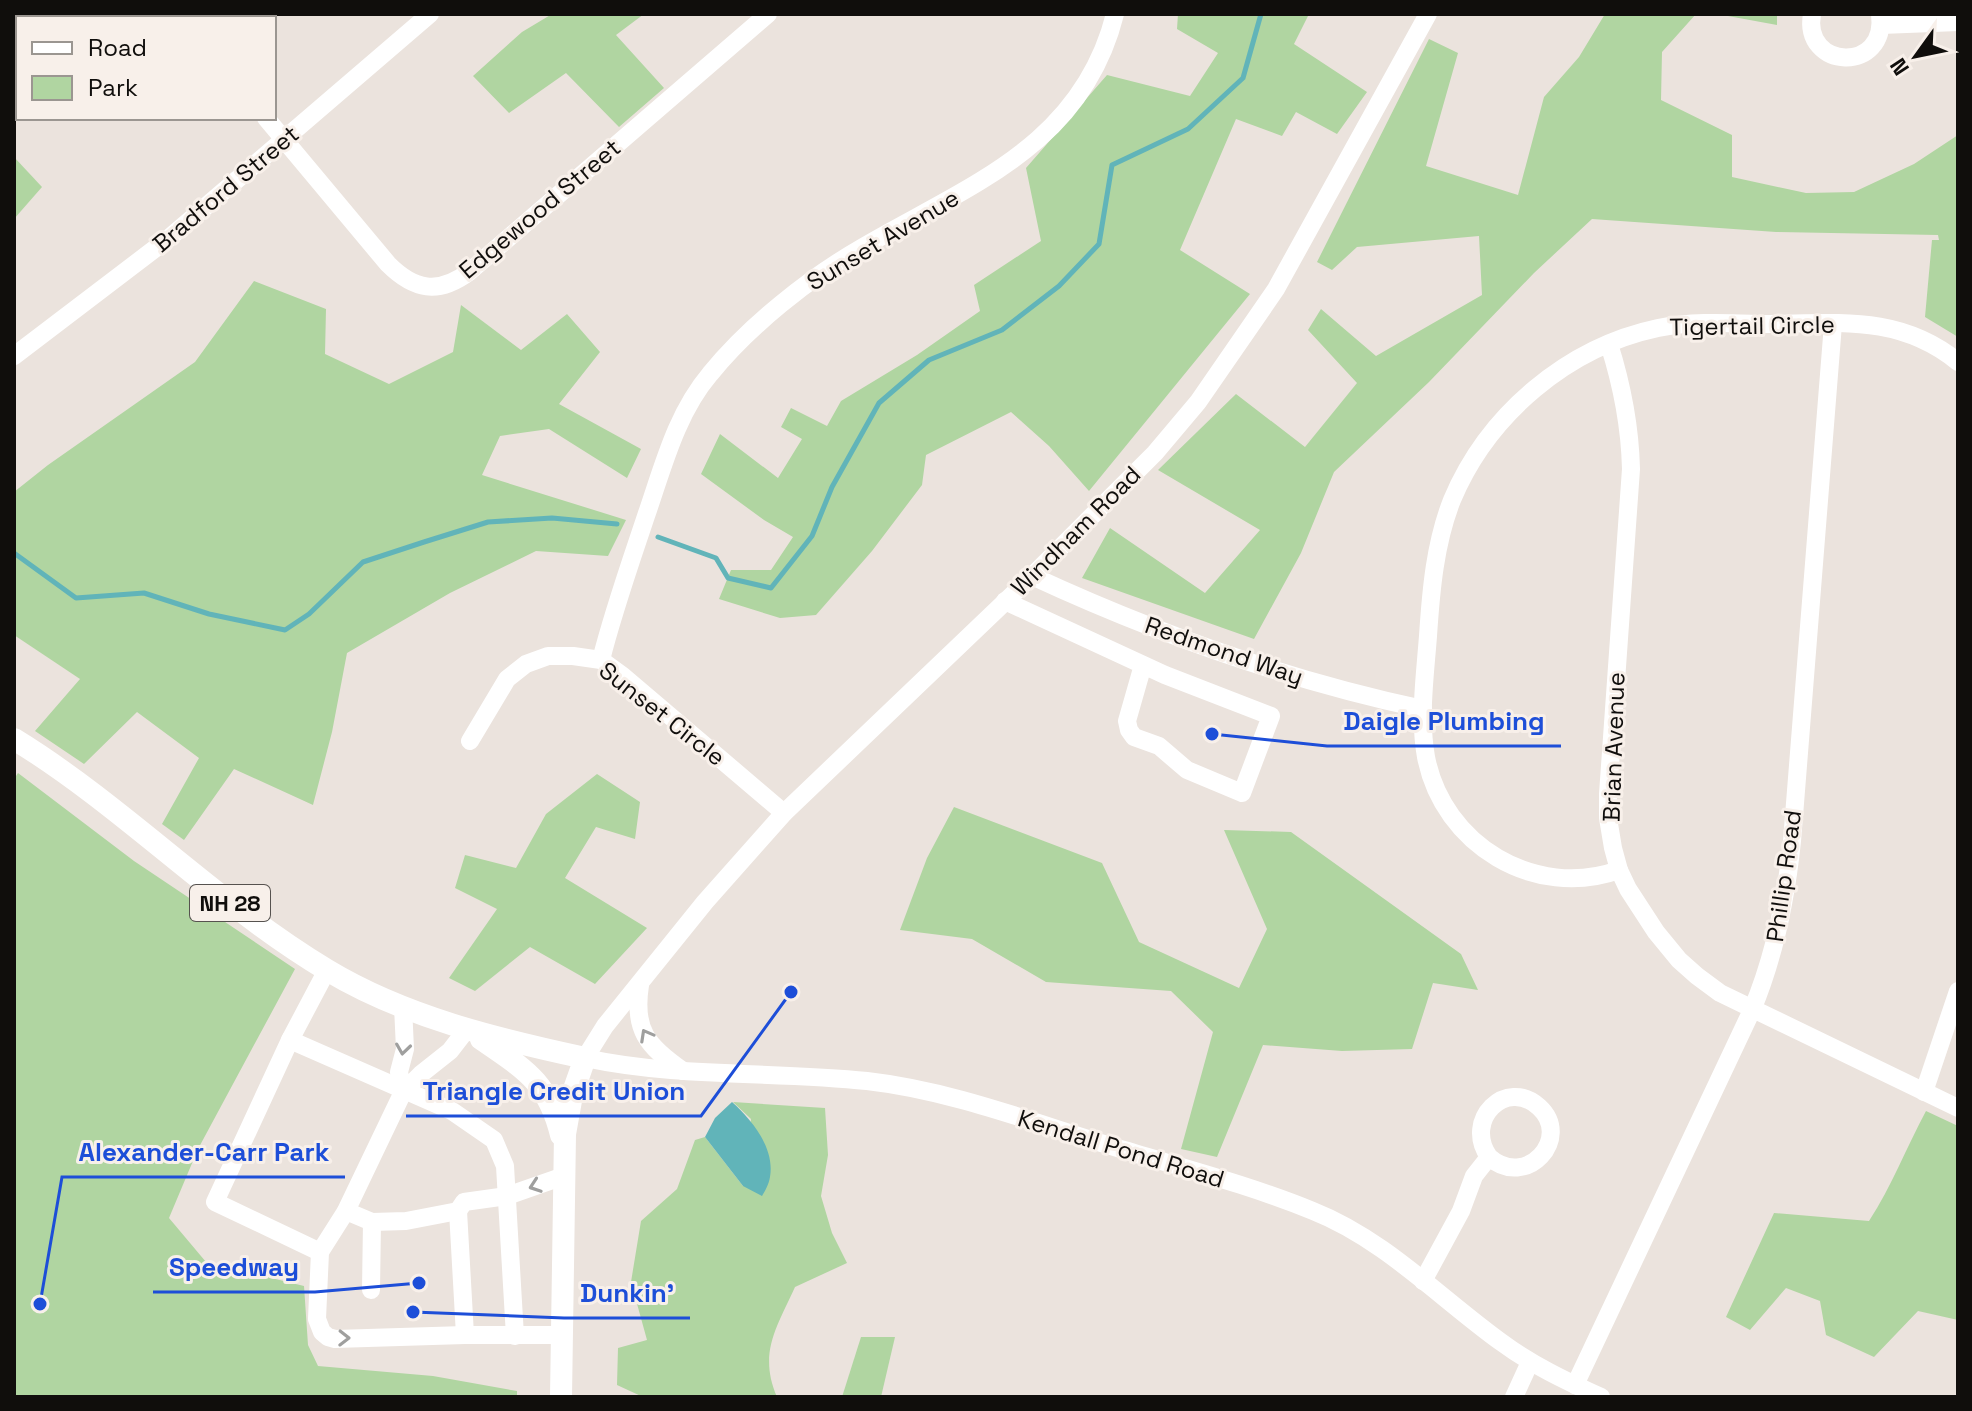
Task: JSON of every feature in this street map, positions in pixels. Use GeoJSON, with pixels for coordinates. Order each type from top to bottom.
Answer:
{"type":"FeatureCollection","features":[{"type":"Feature","properties":{"kind":"main road","name":"NH 28"},"geometry":{"type":"LineString","coordinates":[[14,739],[73,777],[217,894],[327,970],[371,994],[467,1029],[585,1058],[567,1114],[561,1397]]}},
{"type":"Feature","properties":{"kind":"main road","name":"NH 28"},"geometry":{"type":"LineString","coordinates":[[467,1029],[516,1063],[541,1085],[556,1114],[565,1151]]}},
{"type":"Feature","properties":{"kind":"street","name":"Bradford Street"},"geometry":{"type":"LineString","coordinates":[[14,356],[169,238],[430,14]]}},
{"type":"Feature","properties":{"kind":"street","name":"Edgewood Street"},"geometry":{"type":"LineString","coordinates":[[268,120],[403,278],[420,286],[456,282],[768,14]]}},
{"type":"Feature","properties":{"kind":"street","name":"Sunset Avenue"},"geometry":{"type":"LineString","coordinates":[[601,660],[618,600],[675,433],[708,375],[742,341],[823,273],[864,246],[1002,168],[1037,142],[1070,110],[1090,80],[1104,51],[1115,14]]}},
{"type":"Feature","properties":{"kind":"street","name":"Windham Road"},"geometry":{"type":"LineString","coordinates":[[585,1058],[605,1026],[742,858],[784,813],[1032,576],[1155,453],[1198,402],[1239,347],[1310,231],[1428,14]]}},
{"type":"Feature","properties":{"kind":"street"},"geometry":{"type":"LineString","coordinates":[[1812,14],[1811,26],[1817,42],[1825,51],[1841,58],[1858,56],[1868,50],[1879,37],[1881,20],[1958,22]]}},
{"type":"Feature","properties":{"kind":"street","name":"Phillip Road"},"geometry":{"type":"LineString","coordinates":[[1575,1385],[1752,1010],[1775,947],[1788,881],[1833,324]]}},
{"type":"Feature","properties":{"kind":"street","name":"Tigertail Circle"},"geometry":{"type":"LineString","coordinates":[[1619,870],[1577,880],[1558,879],[1509,864],[1475,842],[1459,827],[1437,795],[1426,757],[1423,709],[1435,565],[1445,520],[1462,479],[1492,432],[1528,393],[1556,372],[1609,344],[1643,332],[1688,325],[1870,325],[1926,339],[1958,362]]}},
{"type":"Feature","properties":{"kind":"street","name":"Brian Avenue"},"geometry":{"type":"LineString","coordinates":[[1609,344],[1631,442],[1608,782],[1608,818],[1619,870],[1639,908],[1679,960],[1708,985],[1752,1010],[1958,1108]]}},
{"type":"Feature","properties":{"kind":"street","name":"Redmond Way"},"geometry":{"type":"LineString","coordinates":[[1032,576],[1102,609],[1184,639],[1334,688],[1423,709]]}},
{"type":"Feature","properties":{"kind":"street"},"geometry":{"type":"LineString","coordinates":[[1005,601],[1143,665],[1271,716],[1242,793],[1187,770],[1168,752],[1134,737],[1127,721],[1143,665]]}},
{"type":"Feature","properties":{"kind":"street","name":"Sunset Circle"},"geometry":{"type":"LineString","coordinates":[[470,741],[507,679],[526,664],[548,656],[601,660],[784,813]]}},
{"type":"Feature","properties":{"kind":"street"},"geometry":{"type":"LineString","coordinates":[[320,1252],[215,1202],[290,1040],[327,970]]}},
{"type":"Feature","properties":{"kind":"street"},"geometry":{"type":"LineString","coordinates":[[640,984],[638,1018],[642,1030],[655,1049],[683,1071]]}},
{"type":"Feature","properties":{"kind":"street"},"geometry":{"type":"LineString","coordinates":[[1924,1092],[1958,991]]}},
{"type":"Feature","properties":{"kind":"street"},"geometry":{"type":"LineString","coordinates":[[403,1006],[405,1049],[399,1072],[403,1092]]}},
{"type":"Feature","properties":{"kind":"street"},"geometry":{"type":"LineString","coordinates":[[467,1029],[450,1051],[403,1092],[346,1211],[320,1252],[317,1319],[322,1332],[328,1337],[562,1335]]}},
{"type":"Feature","properties":{"kind":"street"},"geometry":{"type":"LineString","coordinates":[[290,1040],[452,1111],[494,1140],[505,1166],[515,1336]]}},
{"type":"Feature","properties":{"kind":"street","name":"Kendall Pond Road"},"geometry":{"type":"LineString","coordinates":[[585,1058],[626,1067],[868,1081],[962,1100],[1186,1167],[1316,1212],[1352,1231],[1530,1362],[1601,1397]]}},
{"type":"Feature","properties":{"kind":"street"},"geometry":{"type":"LineString","coordinates":[[1423,1281],[1461,1211],[1474,1176],[1489,1157]]}},
{"type":"Feature","properties":{"kind":"street"},"geometry":{"type":"LineString","coordinates":[[465,1335],[458,1211],[464,1202],[507,1196],[564,1176]]}},
{"type":"Feature","properties":{"kind":"street"},"geometry":{"type":"LineString","coordinates":[[346,1211],[372,1222],[406,1221],[458,1211]]}},
{"type":"Feature","properties":{"kind":"street"},"geometry":{"type":"LineString","coordinates":[[371,1290],[372,1222]]}},
{"type":"Feature","properties":{"kind":"street"},"geometry":{"type":"LineString","coordinates":[[1514,1397],[1530,1362]]}},
{"type":"Feature","properties":{"kind":"green space"},"geometry":{"type":"Polygon","coordinates":[[[552,14],[644,14],[616,35],[664,88],[619,127],[566,73],[509,113],[473,76],[522,32],[552,14]]]}},
{"type":"Feature","properties":{"kind":"green space"},"geometry":{"type":"Polygon","coordinates":[[[1178,14],[1309,14],[1294,44],[1367,92],[1337,134],[1296,112],[1282,136],[1236,119],[1180,250],[1250,294],[1089,491],[1049,446],[1011,412],[926,455],[922,485],[872,551],[816,615],[780,618],[719,599],[731,570],[771,570],[793,537],[701,474],[720,434],[778,478],[802,439],[781,427],[791,408],[827,426],[841,401],[917,355],[980,311],[974,285],[1041,241],[1026,168],[1107,75],[1190,96],[1218,53],[1177,29],[1178,14]]]}},
{"type":"Feature","properties":{"kind":"green space"},"geometry":{"type":"Polygon","coordinates":[[[1605,14],[1696,14],[1662,52],[1661,100],[1732,135],[1732,177],[1806,193],[1854,192],[1914,164],[1958,135],[1958,337],[1925,317],[1932,240],[1939,240],[1938,235],[1776,232],[1592,219],[1334,472],[1301,553],[1254,639],[1082,578],[1110,528],[1205,593],[1260,530],[1158,470],[1236,394],[1305,447],[1357,383],[1308,330],[1321,309],[1376,356],[1482,295],[1479,236],[1357,247],[1332,270],[1317,262],[1429,39],[1458,53],[1426,166],[1518,195],[1544,97],[1579,57],[1605,14]]]}},
{"type":"Feature","properties":{"kind":"green space"},"geometry":{"type":"Polygon","coordinates":[[[1717,14],[1777,14],[1777,25],[1717,14]]]}},
{"type":"Feature","properties":{"kind":"green space"},"geometry":{"type":"Polygon","coordinates":[[[14,157],[42,187],[14,219],[14,157]]]}},
{"type":"Feature","properties":{"kind":"green space"},"geometry":{"type":"Polygon","coordinates":[[[254,281],[326,309],[325,354],[389,384],[453,352],[461,305],[521,350],[567,314],[600,352],[559,404],[641,449],[627,478],[549,429],[500,436],[482,475],[626,520],[608,556],[536,551],[450,593],[347,653],[332,732],[313,805],[234,769],[184,840],[162,824],[199,758],[137,712],[84,764],[35,731],[80,679],[14,635],[14,492],[195,362],[254,281]]]}},
{"type":"Feature","properties":{"kind":"green space"},"geometry":{"type":"Polygon","coordinates":[[[18,773],[134,861],[295,969],[198,1149],[169,1218],[206,1262],[304,1286],[308,1345],[318,1366],[433,1376],[517,1391],[517,1397],[14,1397],[14,779],[18,773]]]}},
{"type":"Feature","properties":{"kind":"green space"},"geometry":{"type":"Polygon","coordinates":[[[597,774],[640,802],[635,839],[596,827],[565,878],[647,928],[595,984],[530,947],[475,991],[449,978],[497,909],[455,888],[465,855],[516,868],[546,814],[597,774]]]}},
{"type":"Feature","properties":{"kind":"green space"},"geometry":{"type":"Polygon","coordinates":[[[954,807],[1102,863],[1139,942],[1239,988],[1267,929],[1224,830],[1291,832],[1461,954],[1478,990],[1433,983],[1412,1049],[1342,1051],[1263,1045],[1217,1157],[1181,1149],[1213,1032],[1171,991],[1046,982],[972,939],[900,930],[927,858],[954,807]]]}},
{"type":"Feature","properties":{"kind":"green space"},"geometry":{"type":"Polygon","coordinates":[[[733,1102],[825,1108],[828,1155],[821,1196],[832,1233],[847,1263],[795,1287],[772,1340],[769,1367],[777,1397],[643,1397],[617,1385],[618,1348],[647,1340],[631,1282],[641,1221],[677,1189],[695,1140],[705,1137],[743,1186],[751,1119],[733,1102]]]}},
{"type":"Feature","properties":{"kind":"green space"},"geometry":{"type":"Polygon","coordinates":[[[1926,1111],[1958,1126],[1958,1320],[1918,1311],[1874,1357],[1826,1335],[1820,1301],[1786,1288],[1750,1330],[1726,1317],[1774,1213],[1869,1221],[1926,1111]]]}},
{"type":"Feature","properties":{"kind":"green space"},"geometry":{"type":"Polygon","coordinates":[[[861,1337],[895,1337],[881,1397],[842,1397],[861,1337]]]}},
{"type":"Feature","properties":{"kind":"water"},"geometry":{"type":"Polygon","coordinates":[[[732,1102],[754,1126],[769,1156],[770,1177],[762,1196],[743,1186],[705,1137],[715,1118],[732,1102]]]}},
{"type":"Feature","properties":{"kind":"waterway"},"geometry":{"type":"LineString","coordinates":[[658,537],[716,558],[728,578],[771,588],[812,536],[832,487],[879,403],[929,360],[1002,330],[1059,286],[1099,244],[1112,165],[1188,129],[1243,78],[1261,14]]}},
{"type":"Feature","properties":{"kind":"waterway"},"geometry":{"type":"LineString","coordinates":[[14,553],[76,598],[144,593],[209,614],[285,630],[309,614],[363,562],[424,542],[488,522],[552,518],[617,524]]}},
{"type":"Feature","properties":{"kind":"place","name":"Daigle Plumbing"},"geometry":{"type":"Point","coordinates":[1212,734]}},
{"type":"Feature","properties":{"kind":"place","name":"Triangle Credit Union"},"geometry":{"type":"Point","coordinates":[791,992]}},
{"type":"Feature","properties":{"kind":"place","name":"Speedway"},"geometry":{"type":"Point","coordinates":[419,1283]}},
{"type":"Feature","properties":{"kind":"place","name":"Alexander-Carr Park"},"geometry":{"type":"Point","coordinates":[40,1304]}},
{"type":"Feature","properties":{"kind":"place","name":"Dunkin'"},"geometry":{"type":"Point","coordinates":[413,1312]}}]}
